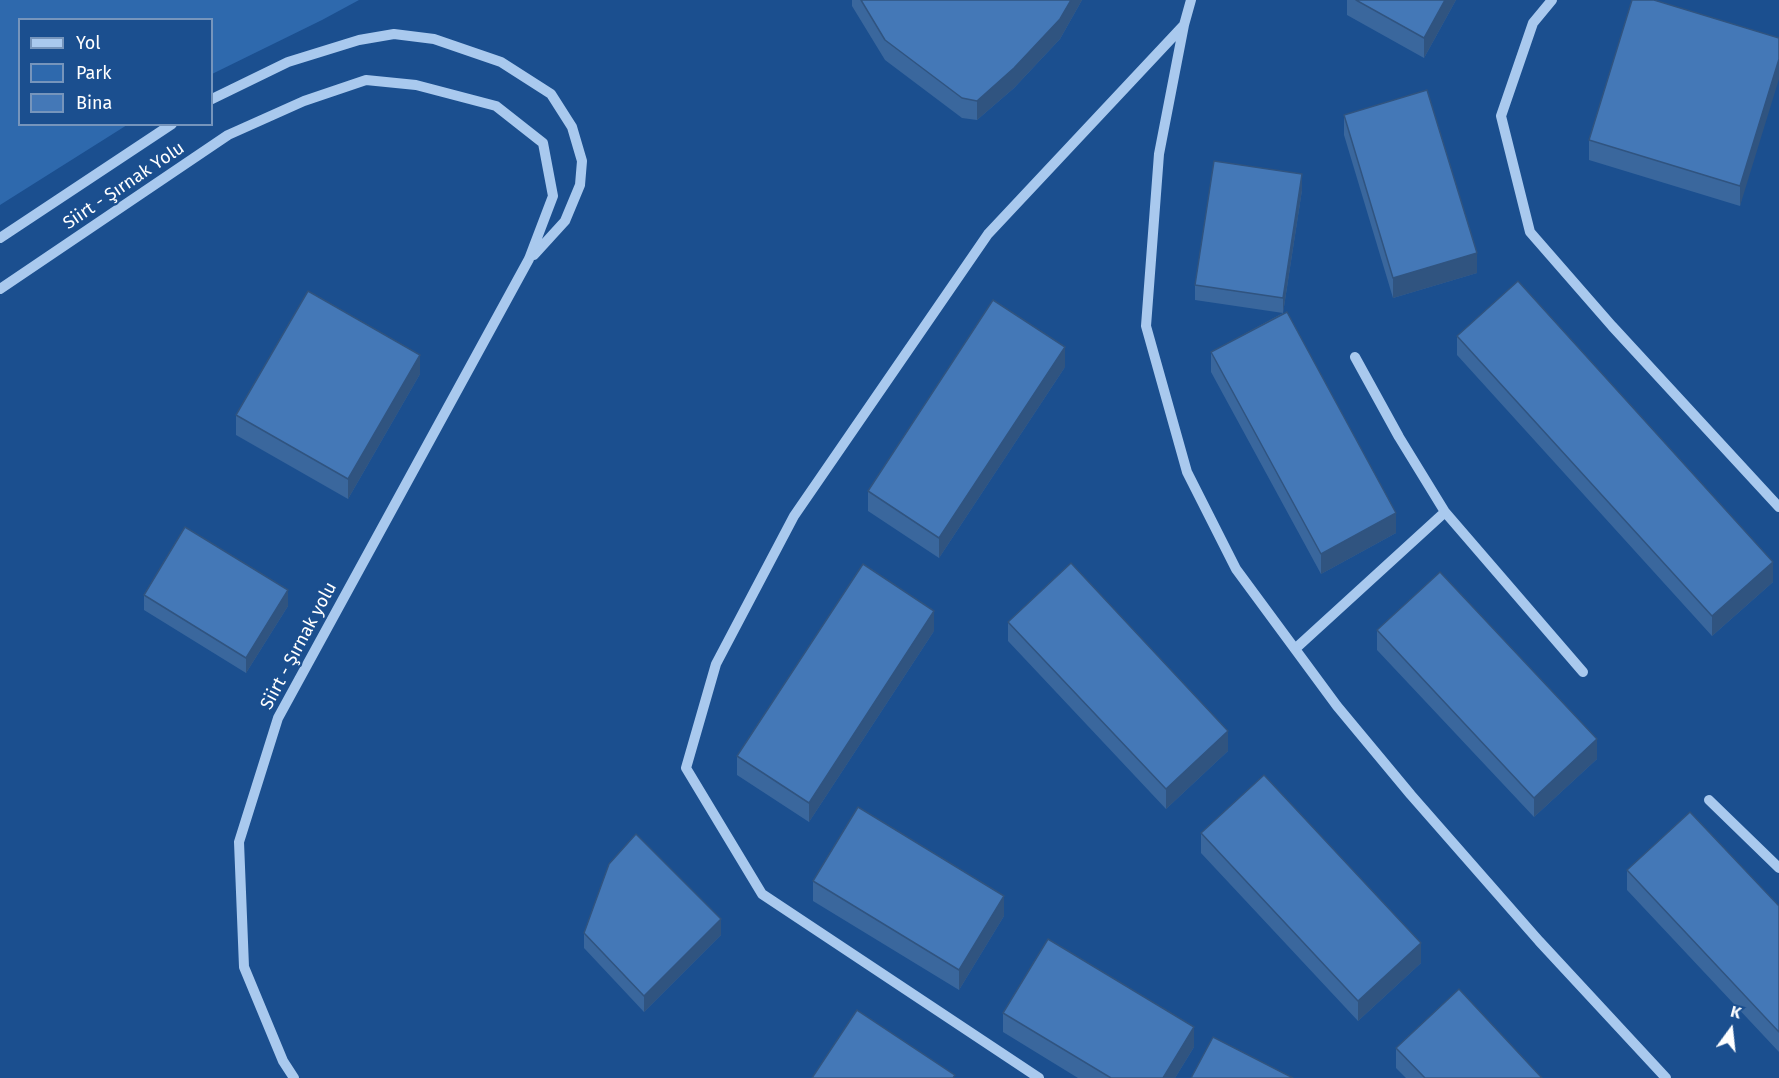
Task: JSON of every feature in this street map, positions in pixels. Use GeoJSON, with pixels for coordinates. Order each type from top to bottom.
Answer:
{"type":"FeatureCollection","features":[{"type":"Feature","properties":{"kind":"street"},"geometry":{"type":"LineString","coordinates":[[1191,0],[1159,154],[1146,327],[1187,472],[1236,569],[1337,706],[1411,795],[1539,941],[1666,1078]]}},
{"type":"Feature","properties":{"kind":"street"},"geometry":{"type":"LineString","coordinates":[[1552,0],[1533,24],[1501,116],[1530,232],[1612,326],[1779,507]]}},
{"type":"Feature","properties":{"kind":"street"},"geometry":{"type":"LineString","coordinates":[[1039,1078],[762,894],[686,768],[716,664],[794,516],[988,234],[1184,25]]}},
{"type":"Feature","properties":{"kind":"street"},"geometry":{"type":"LineString","coordinates":[[213,99],[288,62],[358,40],[393,34],[434,39],[501,62],[551,94],[572,127],[582,161],[580,185],[565,221],[530,259]]}},
{"type":"Feature","properties":{"kind":"street","name":"Siirt - Şırnak Yolu"},"geometry":{"type":"LineString","coordinates":[[0,289],[228,135],[303,101],[366,80],[416,85],[496,106],[543,143],[553,196],[530,259]]}},
{"type":"Feature","properties":{"kind":"street","name":"Siirt - Şırnak Yolu"},"geometry":{"type":"LineString","coordinates":[[0,238],[168,126]]}},
{"type":"Feature","properties":{"kind":"street","name":"Siirt - Şırnak yolu"},"geometry":{"type":"LineString","coordinates":[[294,1078],[283,1061],[244,967],[239,842],[278,718],[530,259]]}},
{"type":"Feature","properties":{"kind":"street"},"geometry":{"type":"LineString","coordinates":[[1355,357],[1445,512],[1583,672]]}},
{"type":"Feature","properties":{"kind":"street"},"geometry":{"type":"LineString","coordinates":[[1295,649],[1445,512]]}},
{"type":"Feature","properties":{"kind":"street"},"geometry":{"type":"LineString","coordinates":[[1709,800],[1779,868]]}},
{"type":"Feature","properties":{"kind":"green space"},"geometry":{"type":"Polygon","coordinates":[[[0,0],[359,0],[213,74],[213,18],[18,18],[18,126],[125,126],[0,205],[0,0]]]}},
{"type":"Feature","properties":{"kind":"building"},"geometry":{"type":"Polygon","coordinates":[[[861,0],[1071,0],[1060,19],[1014,68],[977,101],[962,98],[885,40],[861,0]]]}},
{"type":"Feature","properties":{"kind":"building"},"geometry":{"type":"Polygon","coordinates":[[[1356,0],[1445,0],[1424,38],[1356,0]]]}},
{"type":"Feature","properties":{"kind":"building"},"geometry":{"type":"Polygon","coordinates":[[[1632,0],[1654,0],[1779,38],[1779,59],[1740,186],[1589,140],[1632,0]]]}},
{"type":"Feature","properties":{"kind":"building"},"geometry":{"type":"Polygon","coordinates":[[[1427,90],[1477,253],[1393,278],[1344,115],[1427,90]]]}},
{"type":"Feature","properties":{"kind":"building"},"geometry":{"type":"Polygon","coordinates":[[[1214,161],[1302,174],[1283,298],[1195,285],[1214,161]]]}},
{"type":"Feature","properties":{"kind":"building"},"geometry":{"type":"Polygon","coordinates":[[[1518,281],[1773,562],[1712,616],[1457,336],[1518,281]]]}},
{"type":"Feature","properties":{"kind":"building"},"geometry":{"type":"Polygon","coordinates":[[[308,291],[420,355],[348,479],[236,415],[308,291]]]}},
{"type":"Feature","properties":{"kind":"building"},"geometry":{"type":"Polygon","coordinates":[[[993,300],[1065,347],[939,538],[868,491],[993,300]]]}},
{"type":"Feature","properties":{"kind":"building"},"geometry":{"type":"Polygon","coordinates":[[[1287,312],[1396,513],[1321,554],[1211,352],[1287,312]]]}},
{"type":"Feature","properties":{"kind":"building"},"geometry":{"type":"Polygon","coordinates":[[[185,527],[288,590],[246,658],[144,595],[185,527]]]}},
{"type":"Feature","properties":{"kind":"building"},"geometry":{"type":"Polygon","coordinates":[[[1071,563],[1228,731],[1166,789],[1008,622],[1071,563]]]}},
{"type":"Feature","properties":{"kind":"building"},"geometry":{"type":"Polygon","coordinates":[[[863,564],[934,611],[809,803],[737,756],[863,564]]]}},
{"type":"Feature","properties":{"kind":"building"},"geometry":{"type":"Polygon","coordinates":[[[1440,572],[1597,739],[1534,798],[1377,630],[1440,572]]]}},
{"type":"Feature","properties":{"kind":"building"},"geometry":{"type":"Polygon","coordinates":[[[1264,775],[1421,943],[1358,1001],[1201,833],[1264,775]]]}},
{"type":"Feature","properties":{"kind":"building"},"geometry":{"type":"Polygon","coordinates":[[[858,807],[1004,896],[959,970],[813,881],[858,807]]]}},
{"type":"Feature","properties":{"kind":"building"},"geometry":{"type":"Polygon","coordinates":[[[1690,812],[1779,906],[1779,1032],[1627,870],[1690,812]]]}},
{"type":"Feature","properties":{"kind":"building"},"geometry":{"type":"Polygon","coordinates":[[[636,834],[721,919],[644,996],[584,933],[609,864],[636,834]]]}},
{"type":"Feature","properties":{"kind":"building"},"geometry":{"type":"Polygon","coordinates":[[[1048,939],[1194,1027],[1163,1078],[1111,1078],[1003,1013],[1048,939]]]}},
{"type":"Feature","properties":{"kind":"building"},"geometry":{"type":"Polygon","coordinates":[[[1459,989],[1542,1078],[1425,1078],[1396,1048],[1459,989]]]}},
{"type":"Feature","properties":{"kind":"building"},"geometry":{"type":"Polygon","coordinates":[[[857,1010],[955,1075],[953,1078],[812,1078],[857,1010]]]}},
{"type":"Feature","properties":{"kind":"building"},"geometry":{"type":"Polygon","coordinates":[[[1213,1037],[1293,1078],[1191,1078],[1213,1037]]]}}]}
